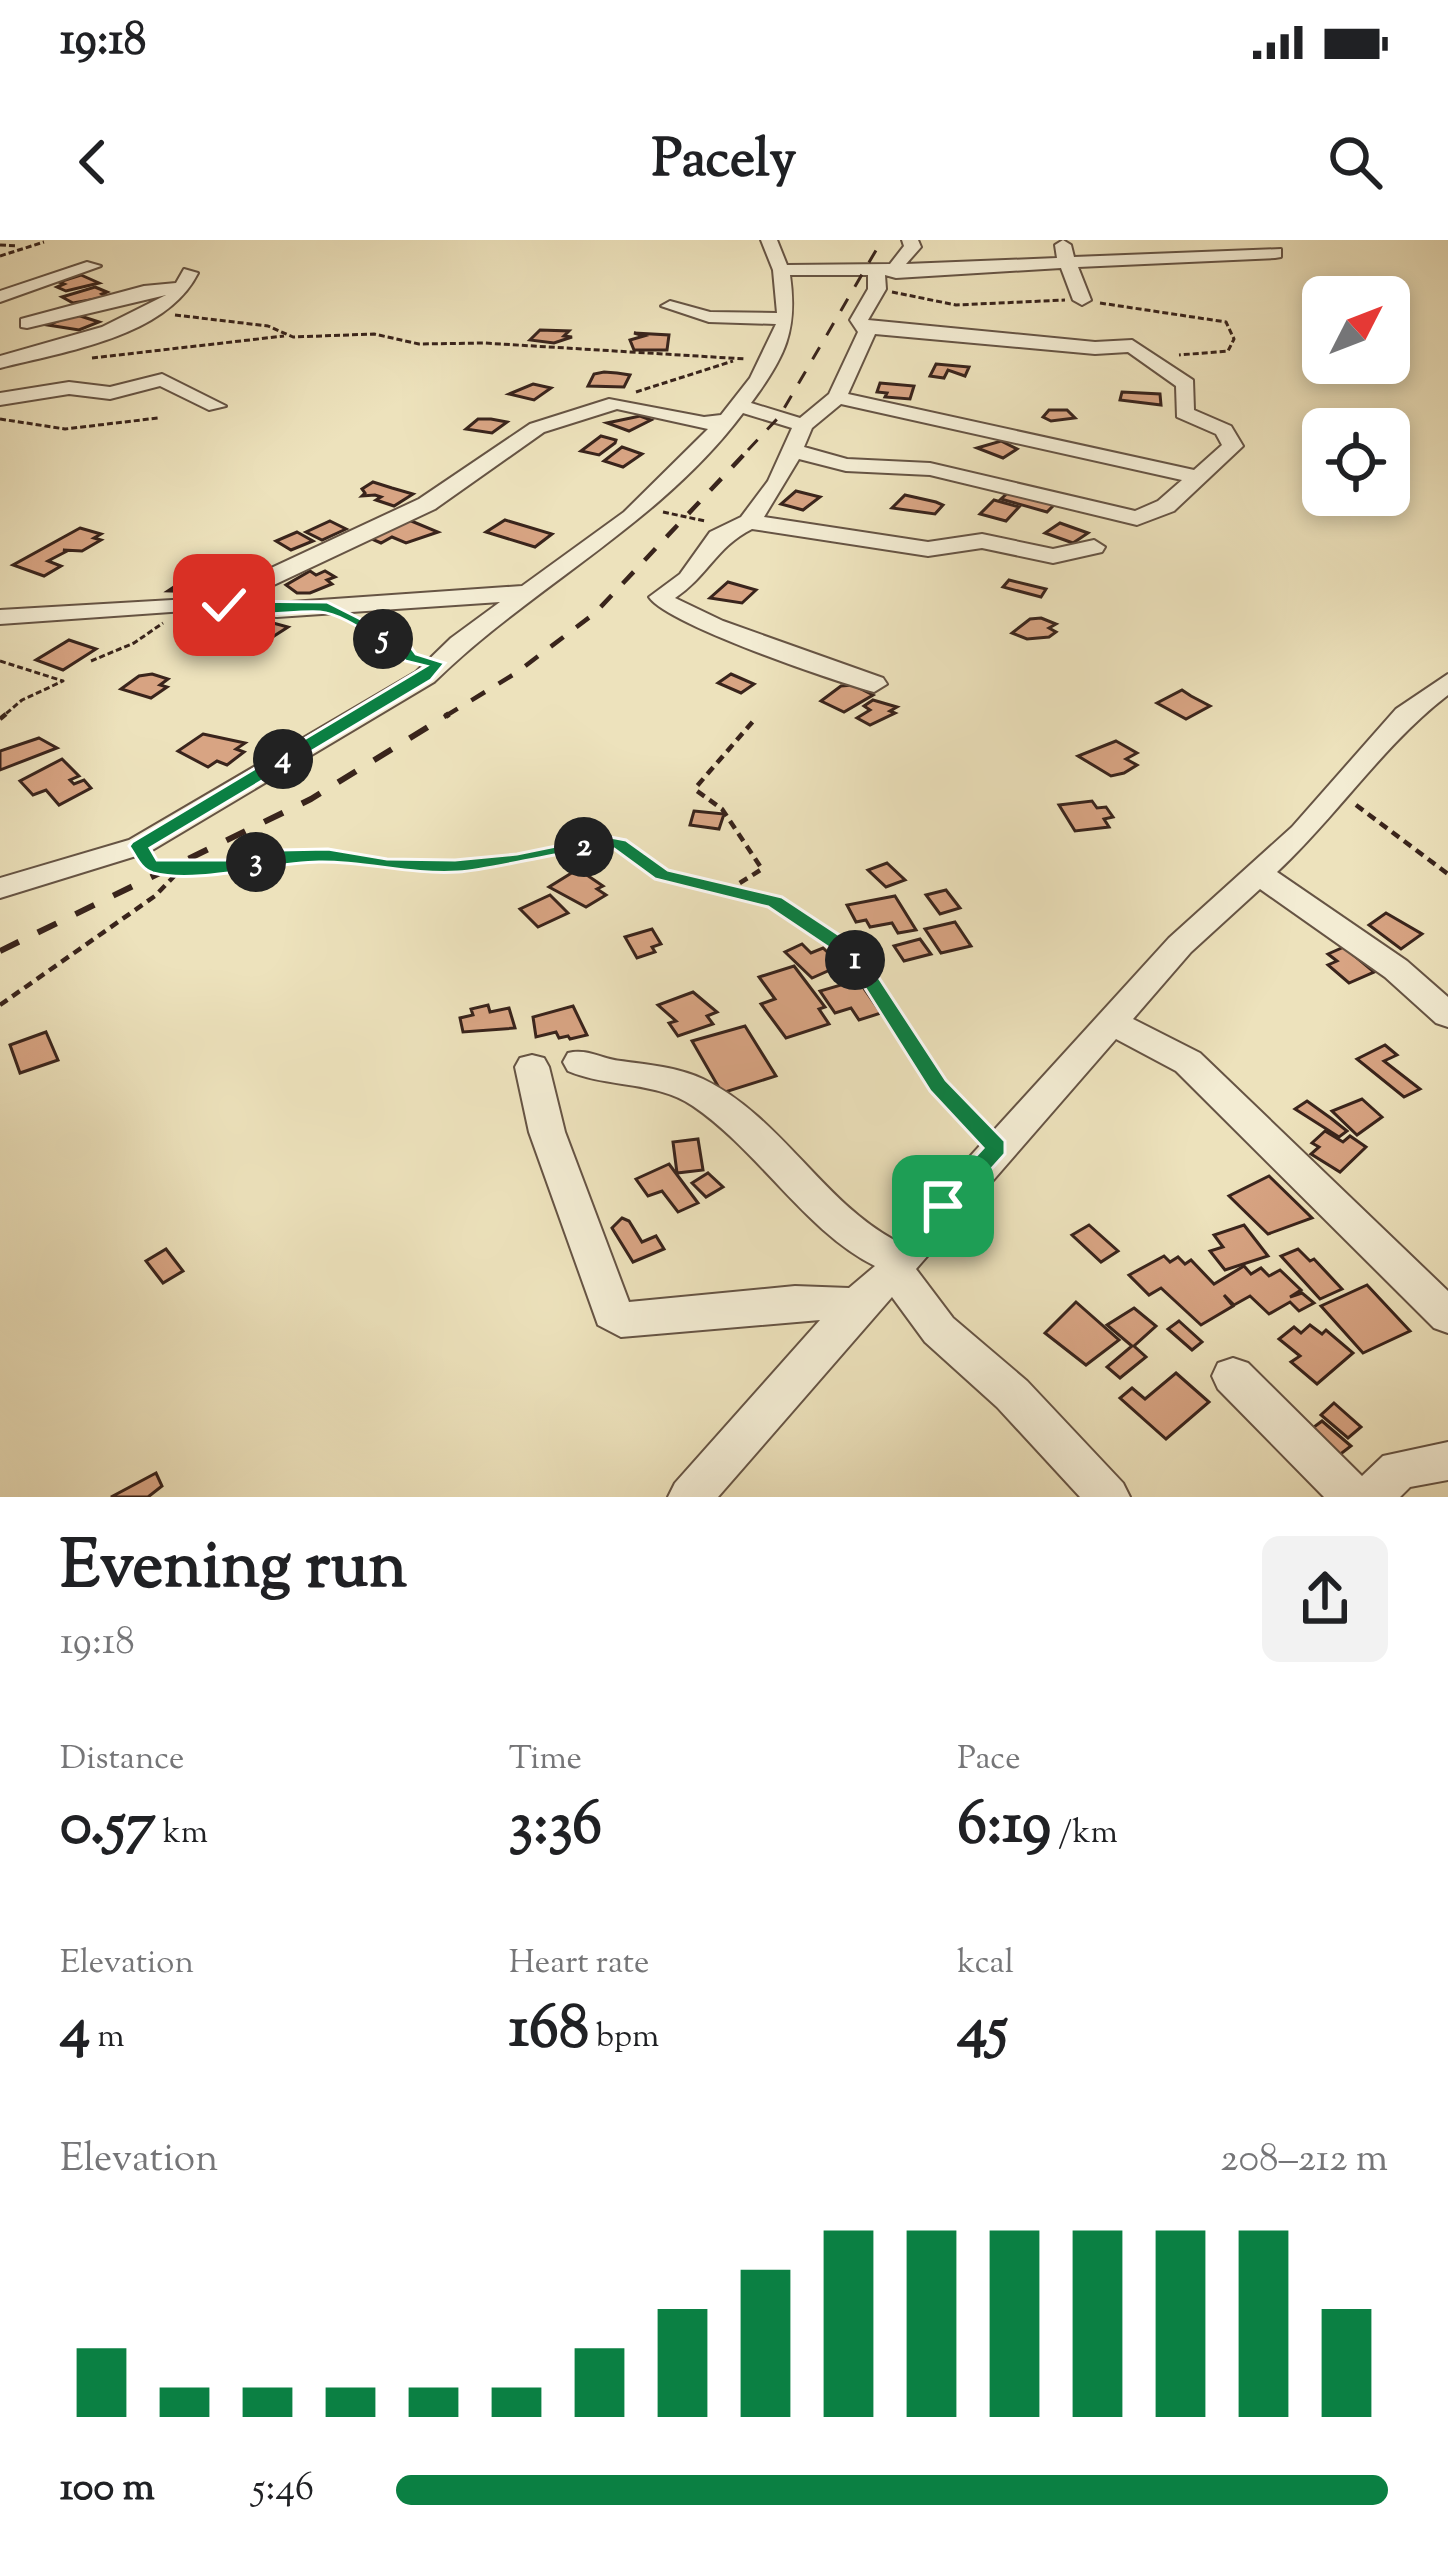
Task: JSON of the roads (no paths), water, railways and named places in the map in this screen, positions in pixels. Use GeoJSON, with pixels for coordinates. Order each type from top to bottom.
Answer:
{"type":"FeatureCollection","features":[{"type":"Feature","properties":{"kind":"street"},"geometry":{"type":"LineString","coordinates":[[0,888],[139,846],[425,677],[527,593],[634,515],[732,413],[770,359],[787,319],[781,270],[769,240]]}},
{"type":"Feature","properties":{"kind":"street"},"geometry":{"type":"LineString","coordinates":[[790,450],[846,465],[930,469],[1136,518],[1166,506],[1234,444],[1224,430],[1184,413],[1186,384],[1139,348],[868,330],[858,325],[886,273],[912,250],[910,240]]}},
{"type":"Feature","properties":{"kind":"street"},"geometry":{"type":"LineString","coordinates":[[1016,242],[1019,265]]}},
{"type":"Feature","properties":{"kind":"street"},"geometry":{"type":"LineString","coordinates":[[781,270],[886,273],[1019,265],[1065,249],[1275,253]]}},
{"type":"Feature","properties":{"kind":"street"},"geometry":{"type":"LineString","coordinates":[[1065,249],[1082,300]]}},
{"type":"Feature","properties":{"kind":"street"},"geometry":{"type":"LineString","coordinates":[[0,297],[93,266]]}},
{"type":"Feature","properties":{"kind":"street"},"geometry":{"type":"LineString","coordinates":[[0,362],[152,314],[173,302],[187,280],[28,323]]}},
{"type":"Feature","properties":{"kind":"street"},"geometry":{"type":"LineString","coordinates":[[670,306],[697,316],[787,319]]}},
{"type":"Feature","properties":{"kind":"street"},"geometry":{"type":"LineString","coordinates":[[0,311],[50,336],[45,348]]}},
{"type":"Feature","properties":{"kind":"street"},"geometry":{"type":"LineString","coordinates":[[868,330],[837,397],[803,425],[778,482],[741,524],[718,537],[688,579],[662,597],[712,625],[791,650],[874,685]]}},
{"type":"Feature","properties":{"kind":"street"},"geometry":{"type":"LineString","coordinates":[[0,399],[69,388],[110,393],[162,380],[216,406]]}},
{"type":"Feature","properties":{"kind":"street"},"geometry":{"type":"LineString","coordinates":[[837,397],[1196,477]]}},
{"type":"Feature","properties":{"kind":"street"},"geometry":{"type":"LineString","coordinates":[[198,604],[303,566],[427,504],[537,428],[616,403],[704,423],[732,413],[803,425]]}},
{"type":"Feature","properties":{"kind":"street"},"geometry":{"type":"LineString","coordinates":[[741,524],[928,549],[982,541],[1054,556],[1094,547]]}},
{"type":"Feature","properties":{"kind":"street"},"geometry":{"type":"LineString","coordinates":[[0,617],[198,604],[277,610],[527,593]]}},
{"type":"Feature","properties":{"kind":"street"},"geometry":{"type":"LineString","coordinates":[[690,1497],[1180,946],[1259,874],[1405,715],[1448,682]]}},
{"type":"Feature","properties":{"kind":"street"},"geometry":{"type":"LineString","coordinates":[[1259,874],[1396,969],[1448,1015]]}},
{"type":"Feature","properties":{"kind":"street"},"geometry":{"type":"LineString","coordinates":[[1110,1022],[1188,1062],[1448,1316]]}},
{"type":"Feature","properties":{"kind":"street"},"geometry":{"type":"LineString","coordinates":[[580,1062],[595,1070],[672,1078],[700,1092],[780,1160],[839,1227],[897,1266],[938,1330],[1012,1394],[1108,1497]]}},
{"type":"Feature","properties":{"kind":"street"},"geometry":{"type":"LineString","coordinates":[[532,1067],[538,1112],[553,1159],[604,1277],[612,1313],[621,1320],[795,1302],[857,1305]]}},
{"type":"Feature","properties":{"kind":"street"},"geometry":{"type":"LineString","coordinates":[[1233,1376],[1353,1497]]}},
{"type":"Feature","properties":{"kind":"street"},"geometry":{"type":"LineString","coordinates":[[1370,1497],[1398,1470],[1448,1461]]}},
{"type":"Feature","properties":{"kind":"railway"},"geometry":{"type":"LineString","coordinates":[[748,450],[779,417],[882,240]]}},
{"type":"Feature","properties":{"kind":"railway"},"geometry":{"type":"LineString","coordinates":[[444,717],[516,673],[595,613],[751,447]]}},
{"type":"Feature","properties":{"kind":"railway"},"geometry":{"type":"LineString","coordinates":[[0,951],[311,799],[449,714]]}}]}
